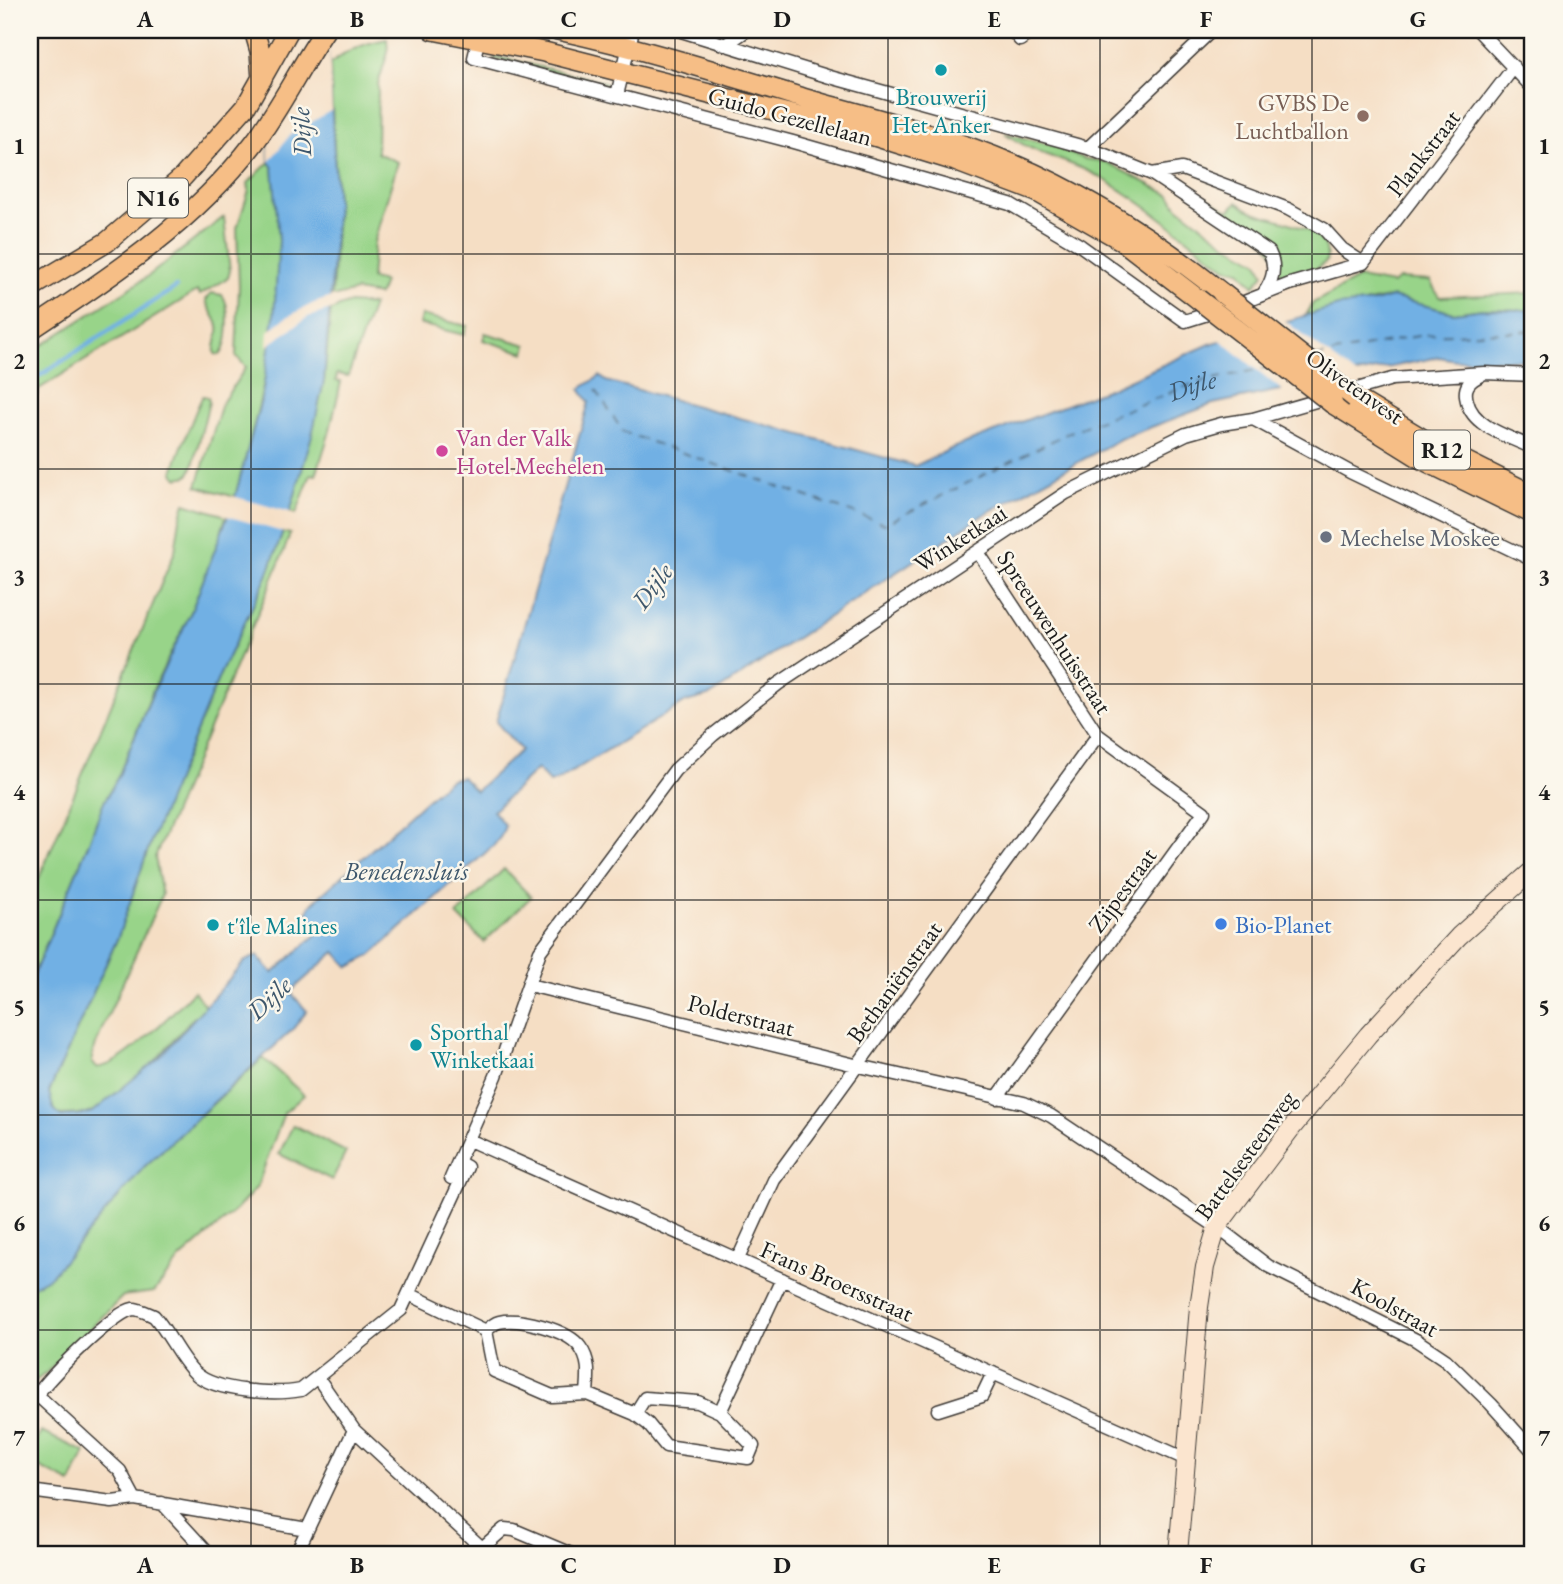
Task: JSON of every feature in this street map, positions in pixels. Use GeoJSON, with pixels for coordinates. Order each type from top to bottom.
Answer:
{"type":"FeatureCollection","features":[{"type":"Feature","properties":{"kind":"main road"},"geometry":{"type":"LineString","coordinates":[[254,30],[263,78]]}},
{"type":"Feature","properties":{"kind":"main road","name":"N16"},"geometry":{"type":"LineString","coordinates":[[30,288],[107,242],[183,177],[246,106],[289,30]]}},
{"type":"Feature","properties":{"kind":"main road","name":"N16"},"geometry":{"type":"LineString","coordinates":[[30,330],[173,229],[253,145],[286,97],[325,30]]}},
{"type":"Feature","properties":{"kind":"main road","name":"Guido Gezellelaan"},"geometry":{"type":"LineString","coordinates":[[433,30],[480,34],[620,84],[864,133],[955,161],[1037,192],[1121,240],[1198,299]]}},
{"type":"Feature","properties":{"kind":"main road","name":"Guido Gezellelaan"},"geometry":{"type":"LineString","coordinates":[[558,30],[631,38],[1009,162],[1084,198],[1120,219],[1179,259],[1222,293]]}},
{"type":"Feature","properties":{"kind":"main road","name":"Olivetenvest"},"geometry":{"type":"LineString","coordinates":[[1222,293],[1355,398],[1431,444],[1533,495]]}},
{"type":"Feature","properties":{"kind":"main road","name":"Olivetenvest"},"geometry":{"type":"LineString","coordinates":[[1198,299],[1333,404],[1423,460],[1533,514]]}},
{"type":"Feature","properties":{"kind":"main road","name":"Battelsesteenweg"},"geometry":{"type":"LineString","coordinates":[[1178,1554],[1199,1307],[1205,1267],[1217,1227],[1290,1130],[1368,1035],[1459,936],[1533,870]]}},
{"type":"Feature","properties":{"kind":"street","name":"Guido Gezellelaan"},"geometry":{"type":"LineString","coordinates":[[678,30],[1088,148],[1152,174],[1269,252],[1274,263],[1273,273],[1264,293]]}},
{"type":"Feature","properties":{"kind":"street"},"geometry":{"type":"LineString","coordinates":[[725,45],[747,30]]}},
{"type":"Feature","properties":{"kind":"street"},"geometry":{"type":"LineString","coordinates":[[1016,35],[1034,30]]}},
{"type":"Feature","properties":{"kind":"street"},"geometry":{"type":"LineString","coordinates":[[1088,148],[1212,30]]}},
{"type":"Feature","properties":{"kind":"street"},"geometry":{"type":"LineString","coordinates":[[1478,30],[1533,88]]}},
{"type":"Feature","properties":{"kind":"street","name":"Guido Gezellelaan"},"geometry":{"type":"LineString","coordinates":[[480,34],[474,58],[620,84],[793,142],[1010,204],[1082,246],[1185,321],[1253,300],[1290,284],[1363,263]]}},
{"type":"Feature","properties":{"kind":"street"},"geometry":{"type":"LineString","coordinates":[[620,84],[631,38]]}},
{"type":"Feature","properties":{"kind":"street","name":"Plankstraat"},"geometry":{"type":"LineString","coordinates":[[1363,263],[1514,67]]}},
{"type":"Feature","properties":{"kind":"street","name":"Guido Gezellelaan"},"geometry":{"type":"LineString","coordinates":[[1152,174],[1182,169],[1288,209],[1324,229],[1342,248],[1363,263]]}},
{"type":"Feature","properties":{"kind":"street"},"geometry":{"type":"LineString","coordinates":[[1484,373],[1471,380],[1465,392],[1469,410],[1483,424],[1533,448]]}},
{"type":"Feature","properties":{"kind":"street"},"geometry":{"type":"LineString","coordinates":[[1253,419],[1392,379],[1484,373],[1533,375]]}},
{"type":"Feature","properties":{"kind":"street"},"geometry":{"type":"LineString","coordinates":[[1253,419],[1350,472],[1533,560]]}},
{"type":"Feature","properties":{"kind":"street","name":"Winketkaai"},"geometry":{"type":"LineString","coordinates":[[529,985],[540,951],[675,770],[713,735],[789,677],[1066,493],[1186,434],[1221,424],[1253,419]]}},
{"type":"Feature","properties":{"kind":"street","name":"Spreeuwenhuisstraat"},"geometry":{"type":"LineString","coordinates":[[978,552],[1098,735]]}},
{"type":"Feature","properties":{"kind":"street","name":"Bethaniënstraat"},"geometry":{"type":"LineString","coordinates":[[738,1259],[774,1180],[1098,735]]}},
{"type":"Feature","properties":{"kind":"street","name":"Zijpestraat"},"geometry":{"type":"LineString","coordinates":[[997,1098],[1204,812],[1098,735]]}},
{"type":"Feature","properties":{"kind":"street"},"geometry":{"type":"LineString","coordinates":[[451,1178],[496,1076],[529,985]]}},
{"type":"Feature","properties":{"kind":"street","name":"Polderstraat"},"geometry":{"type":"LineString","coordinates":[[529,985],[859,1066],[1024,1103],[1051,1116],[1217,1227]]}},
{"type":"Feature","properties":{"kind":"street","name":"Frans Broersstraat"},"geometry":{"type":"LineString","coordinates":[[469,1140],[1188,1460]]}},
{"type":"Feature","properties":{"kind":"street"},"geometry":{"type":"LineString","coordinates":[[135,1499],[120,1471],[33,1399],[117,1317],[132,1309],[154,1316],[196,1374],[214,1384],[286,1393],[301,1390],[401,1310],[467,1167],[458,1162]]}},
{"type":"Feature","properties":{"kind":"street","name":"Koolstraat"},"geometry":{"type":"LineString","coordinates":[[1217,1227],[1268,1266],[1416,1340],[1446,1360],[1532,1447]]}},
{"type":"Feature","properties":{"kind":"street"},"geometry":{"type":"LineString","coordinates":[[720,1412],[782,1279]]}},
{"type":"Feature","properties":{"kind":"street"},"geometry":{"type":"LineString","coordinates":[[409,1294],[485,1331]]}},
{"type":"Feature","properties":{"kind":"street"},"geometry":{"type":"LineString","coordinates":[[485,1331],[498,1321],[540,1324],[559,1332],[579,1345],[589,1366],[587,1394]]}},
{"type":"Feature","properties":{"kind":"street"},"geometry":{"type":"LineString","coordinates":[[485,1331],[494,1371],[552,1396],[587,1394],[635,1414],[648,1424],[666,1446],[748,1458],[753,1446],[720,1412],[698,1402],[645,1398],[635,1414]]}},
{"type":"Feature","properties":{"kind":"street"},"geometry":{"type":"LineString","coordinates":[[938,1410],[982,1396],[993,1373]]}},
{"type":"Feature","properties":{"kind":"street"},"geometry":{"type":"LineString","coordinates":[[318,1378],[354,1430],[484,1551],[504,1529],[514,1530],[570,1554]]}},
{"type":"Feature","properties":{"kind":"street"},"geometry":{"type":"LineString","coordinates":[[296,1554],[354,1430]]}},
{"type":"Feature","properties":{"kind":"street"},"geometry":{"type":"LineString","coordinates":[[30,1490],[112,1502],[135,1499],[307,1529]]}},
{"type":"Feature","properties":{"kind":"street"},"geometry":{"type":"LineString","coordinates":[[162,1503],[209,1554]]}},
{"type":"Feature","properties":{"kind":"green space"},"geometry":{"type":"Polygon","coordinates":[[[387,39],[388,52],[378,84],[377,153],[398,162],[374,242],[371,279],[384,282],[379,295],[356,291],[332,297],[337,205],[330,64],[357,48],[387,39]]]}},
{"type":"Feature","properties":{"kind":"green space"},"geometry":{"type":"Polygon","coordinates":[[[495,56],[604,82],[608,87],[494,59],[495,56]]]}},
{"type":"Feature","properties":{"kind":"green space"},"geometry":{"type":"Polygon","coordinates":[[[1005,133],[1055,146],[1085,159],[1106,162],[1170,195],[1178,207],[1228,245],[1258,262],[1264,274],[1254,286],[1239,270],[1226,268],[1115,186],[1086,170],[1038,152],[1005,133]]]}},
{"type":"Feature","properties":{"kind":"green space"},"geometry":{"type":"Polygon","coordinates":[[[269,162],[273,168],[279,229],[277,304],[260,402],[235,497],[197,486],[222,403],[246,367],[236,356],[239,286],[237,228],[249,190],[248,183],[269,162]]]}},
{"type":"Feature","properties":{"kind":"green space"},"geometry":{"type":"Polygon","coordinates":[[[1204,196],[1229,211],[1237,202],[1251,211],[1312,233],[1321,240],[1326,250],[1326,262],[1313,271],[1283,280],[1273,251],[1264,241],[1239,222],[1201,200],[1204,196]]]}},
{"type":"Feature","properties":{"kind":"green space"},"geometry":{"type":"Polygon","coordinates":[[[224,217],[230,271],[228,278],[200,295],[197,291],[30,397],[30,353],[147,277],[224,217]]]}},
{"type":"Feature","properties":{"kind":"green space"},"geometry":{"type":"Polygon","coordinates":[[[1359,278],[1392,284],[1399,279],[1430,281],[1439,297],[1533,293],[1533,312],[1483,309],[1454,313],[1392,297],[1306,315],[1313,303],[1359,278]]]}},
{"type":"Feature","properties":{"kind":"green space"},"geometry":{"type":"Polygon","coordinates":[[[211,293],[222,295],[227,307],[227,335],[220,355],[215,354],[218,326],[206,300],[211,293]]]}},
{"type":"Feature","properties":{"kind":"green space"},"geometry":{"type":"Polygon","coordinates":[[[350,303],[373,305],[348,376],[337,374],[336,381],[341,382],[329,434],[316,475],[311,474],[296,514],[290,512],[324,382],[331,310],[350,303]]]}},
{"type":"Feature","properties":{"kind":"green space"},"geometry":{"type":"Polygon","coordinates":[[[421,315],[467,326],[464,335],[419,324],[421,315]]]}},
{"type":"Feature","properties":{"kind":"green space"},"geometry":{"type":"Polygon","coordinates":[[[485,333],[527,345],[525,353],[483,340],[485,333]]]}},
{"type":"Feature","properties":{"kind":"green space"},"geometry":{"type":"Polygon","coordinates":[[[203,396],[208,397],[209,402],[193,466],[188,476],[178,478],[173,473],[174,468],[203,396]]]}},
{"type":"Feature","properties":{"kind":"green space"},"geometry":{"type":"Polygon","coordinates":[[[185,503],[226,516],[217,547],[191,612],[152,692],[119,775],[103,804],[30,983],[30,900],[175,551],[185,503]]]}},
{"type":"Feature","properties":{"kind":"green space"},"geometry":{"type":"Polygon","coordinates":[[[283,532],[290,534],[283,554],[155,857],[162,895],[103,1027],[92,1062],[96,1067],[106,1066],[119,1059],[162,1024],[194,991],[206,1007],[189,1022],[150,1067],[101,1107],[87,1114],[58,1115],[49,1100],[49,1092],[118,937],[151,841],[220,674],[267,576],[283,532]]]}},
{"type":"Feature","properties":{"kind":"green space"},"geometry":{"type":"Polygon","coordinates":[[[504,869],[531,897],[484,942],[457,915],[504,869]]]}},
{"type":"Feature","properties":{"kind":"green space"},"geometry":{"type":"Polygon","coordinates":[[[263,1058],[304,1095],[284,1113],[257,1187],[237,1209],[180,1259],[154,1292],[123,1296],[46,1373],[30,1385],[30,1288],[48,1277],[144,1167],[263,1058]]]}},
{"type":"Feature","properties":{"kind":"green space"},"geometry":{"type":"Polygon","coordinates":[[[293,1125],[346,1152],[332,1180],[279,1154],[293,1125]]]}},
{"type":"Feature","properties":{"kind":"green space"},"geometry":{"type":"Polygon","coordinates":[[[41,1432],[85,1452],[71,1483],[30,1463],[30,1455],[41,1432]]]}},
{"type":"Feature","properties":{"kind":"water"},"geometry":{"type":"Polygon","coordinates":[[[264,30],[327,30],[337,205],[324,381],[290,512],[266,578],[220,674],[151,841],[118,937],[49,1092],[53,1108],[61,1116],[94,1111],[160,1057],[245,961],[257,956],[273,973],[319,932],[306,917],[310,906],[442,786],[451,779],[462,777],[476,791],[521,750],[496,722],[589,402],[580,389],[600,376],[606,381],[915,466],[955,447],[1111,388],[1210,344],[1338,306],[1392,297],[1454,313],[1483,309],[1526,310],[1533,312],[1533,360],[1455,360],[1439,357],[1213,404],[1122,438],[983,515],[711,695],[686,702],[560,779],[550,783],[537,769],[493,811],[505,826],[494,845],[370,956],[349,967],[335,952],[290,992],[307,1011],[292,1030],[144,1167],[51,1276],[30,1288],[30,983],[103,804],[119,775],[153,692],[191,612],[235,497],[262,396],[274,316],[279,240],[273,168],[269,162],[264,30]]]}},
{"type":"Feature","properties":{"kind":"pier"},"geometry":{"type":"Polygon","coordinates":[[[262,30],[328,30],[332,110],[290,135],[269,162],[262,30]]]}},
{"type":"Feature","properties":{"kind":"pier"},"geometry":{"type":"Polygon","coordinates":[[[335,296],[334,309],[308,317],[267,346],[268,332],[285,318],[335,296]]]}},
{"type":"Feature","properties":{"kind":"pier"},"geometry":{"type":"Polygon","coordinates":[[[1282,318],[1358,376],[1284,392],[1218,338],[1282,318]]]}},
{"type":"Feature","properties":{"kind":"pier"},"geometry":{"type":"Polygon","coordinates":[[[232,496],[293,513],[286,533],[223,515],[232,496]]]}},
{"type":"Feature","properties":{"kind":"waterway"},"geometry":{"type":"LineString","coordinates":[[30,382],[176,287]]}},
{"type":"Feature","properties":{"kind":"ferry route"},"geometry":{"type":"LineString","coordinates":[[1316,357],[1422,335],[1533,331]]}},
{"type":"Feature","properties":{"kind":"ferry route"},"geometry":{"type":"LineString","coordinates":[[596,390],[623,432],[885,524],[1070,432],[1195,383],[1270,367]]}},
{"type":"Feature","properties":{"kind":"place","name":"Brouwerij Het Anker"},"geometry":{"type":"Point","coordinates":[941,70]}},
{"type":"Feature","properties":{"kind":"place","name":"GVBS De Luchtballon"},"geometry":{"type":"Point","coordinates":[1363,116]}},
{"type":"Feature","properties":{"kind":"place","name":"Van der Valk Hotel Mechelen"},"geometry":{"type":"Point","coordinates":[442,451]}},
{"type":"Feature","properties":{"kind":"place","name":"Mechelse Moskee"},"geometry":{"type":"Point","coordinates":[1326,537]}},
{"type":"Feature","properties":{"kind":"place","name":"Bio-Planet"},"geometry":{"type":"Point","coordinates":[1221,924]}},
{"type":"Feature","properties":{"kind":"place","name":"t'île Malines"},"geometry":{"type":"Point","coordinates":[213,925]}},
{"type":"Feature","properties":{"kind":"place","name":"Sporthal Winketkaai"},"geometry":{"type":"Point","coordinates":[416,1045]}},
{"type":"Feature","properties":{"kind":"water label","name":"Dijle"},"geometry":{"type":"Point","coordinates":[301,132]}},
{"type":"Feature","properties":{"kind":"water label","name":"Dijle"},"geometry":{"type":"Point","coordinates":[1193,387]}},
{"type":"Feature","properties":{"kind":"water label","name":"Dijle"},"geometry":{"type":"Point","coordinates":[652,586]}},
{"type":"Feature","properties":{"kind":"water label","name":"Benedensluis"},"geometry":{"type":"Point","coordinates":[406,871]}},
{"type":"Feature","properties":{"kind":"water label","name":"Dijle"},"geometry":{"type":"Point","coordinates":[269,998]}}]}
